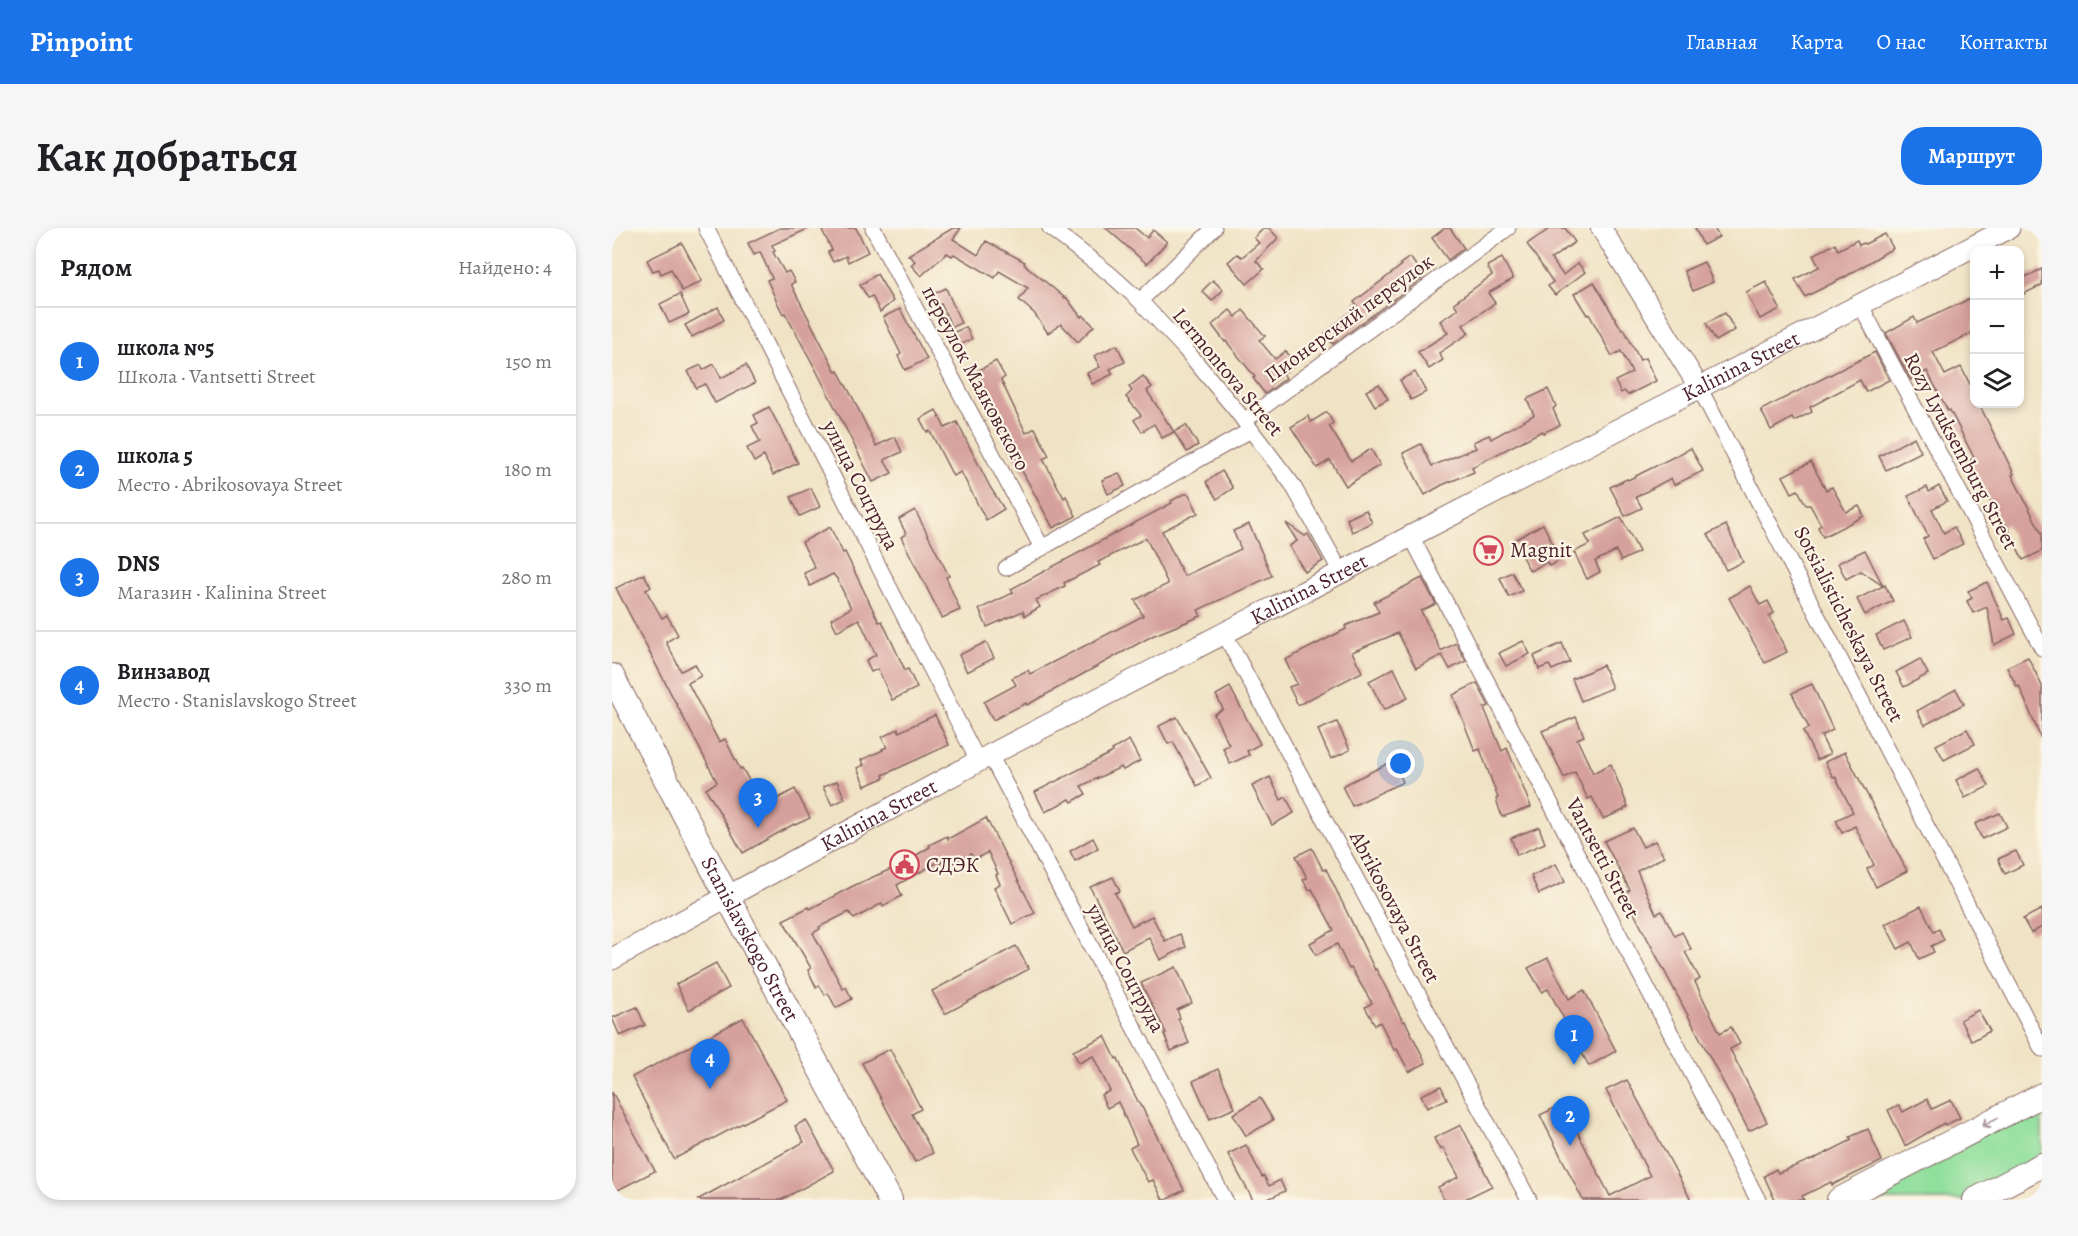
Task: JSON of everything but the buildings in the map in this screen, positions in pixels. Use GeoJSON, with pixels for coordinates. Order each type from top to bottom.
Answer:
{"type":"FeatureCollection","features":[{"type":"Feature","properties":{"kind":"main road","name":"Kalinina Street"},"geometry":{"type":"LineString","coordinates":[[612,959],[984,758],[2009,228]]}},
{"type":"Feature","properties":{"kind":"main road","name":"Stanislavskogo Street"},"geometry":{"type":"LineString","coordinates":[[612,676],[890,1200]]}},
{"type":"Feature","properties":{"kind":"main road"},"geometry":{"type":"LineString","coordinates":[[1839,1200],[2042,1095]]}},
{"type":"Feature","properties":{"kind":"main road"},"geometry":{"type":"LineString","coordinates":[[1975,1200],[2042,1165]]}},
{"type":"Feature","properties":{"kind":"street","name":"улица Соцтруда"},"geometry":{"type":"LineString","coordinates":[[706,228],[984,758],[1224,1200]]}},
{"type":"Feature","properties":{"kind":"street","name":"переулок Маяковского"},"geometry":{"type":"LineString","coordinates":[[873,228],[1042,548]]}},
{"type":"Feature","properties":{"kind":"street","name":"Lermontova Street"},"geometry":{"type":"LineString","coordinates":[[1050,228],[1110,274],[1140,301],[1185,349],[1292,484],[1341,572]]}},
{"type":"Feature","properties":{"kind":"street"},"geometry":{"type":"LineString","coordinates":[[1140,301],[1214,228]]}},
{"type":"Feature","properties":{"kind":"street","name":"Пионерский переулок"},"geometry":{"type":"LineString","coordinates":[[1248,426],[1508,228]]}},
{"type":"Feature","properties":{"kind":"street","name":"Sotsialisticheskaya Street"},"geometry":{"type":"LineString","coordinates":[[1601,228],[1699,387],[2042,1049]]}},
{"type":"Feature","properties":{"kind":"street","name":"Rozy Lyuksemburg Street"},"geometry":{"type":"LineString","coordinates":[[1860,304],[2042,648]]}},
{"type":"Feature","properties":{"kind":"street"},"geometry":{"type":"LineString","coordinates":[[1006,568],[1248,426]]}},
{"type":"Feature","properties":{"kind":"street","name":"Vantsetti Street"},"geometry":{"type":"LineString","coordinates":[[1411,536],[1758,1200]]}},
{"type":"Feature","properties":{"kind":"street","name":"Abrikosovaya Street"},"geometry":{"type":"LineString","coordinates":[[1224,633],[1529,1200]]}},
{"type":"Feature","properties":{"kind":"green space"},"geometry":{"type":"Polygon","coordinates":[[[2042,1095],[2042,1165],[1975,1200],[1838,1200],[2042,1095]]]}},
{"type":"Feature","properties":{"kind":"place","name":"Magnit"},"geometry":{"type":"Point","coordinates":[1489,550]}},
{"type":"Feature","properties":{"kind":"place","name":"DNS"},"geometry":{"type":"Point","coordinates":[758,828]}},
{"type":"Feature","properties":{"kind":"place","name":"СДЭК"},"geometry":{"type":"Point","coordinates":[905,865]}},
{"type":"Feature","properties":{"kind":"place","name":"школа №5"},"geometry":{"type":"Point","coordinates":[1574,1065]}},
{"type":"Feature","properties":{"kind":"place","name":"Винзавод"},"geometry":{"type":"Point","coordinates":[710,1089]}},
{"type":"Feature","properties":{"kind":"place","name":"школа 5"},"geometry":{"type":"Point","coordinates":[1570,1146]}}]}
